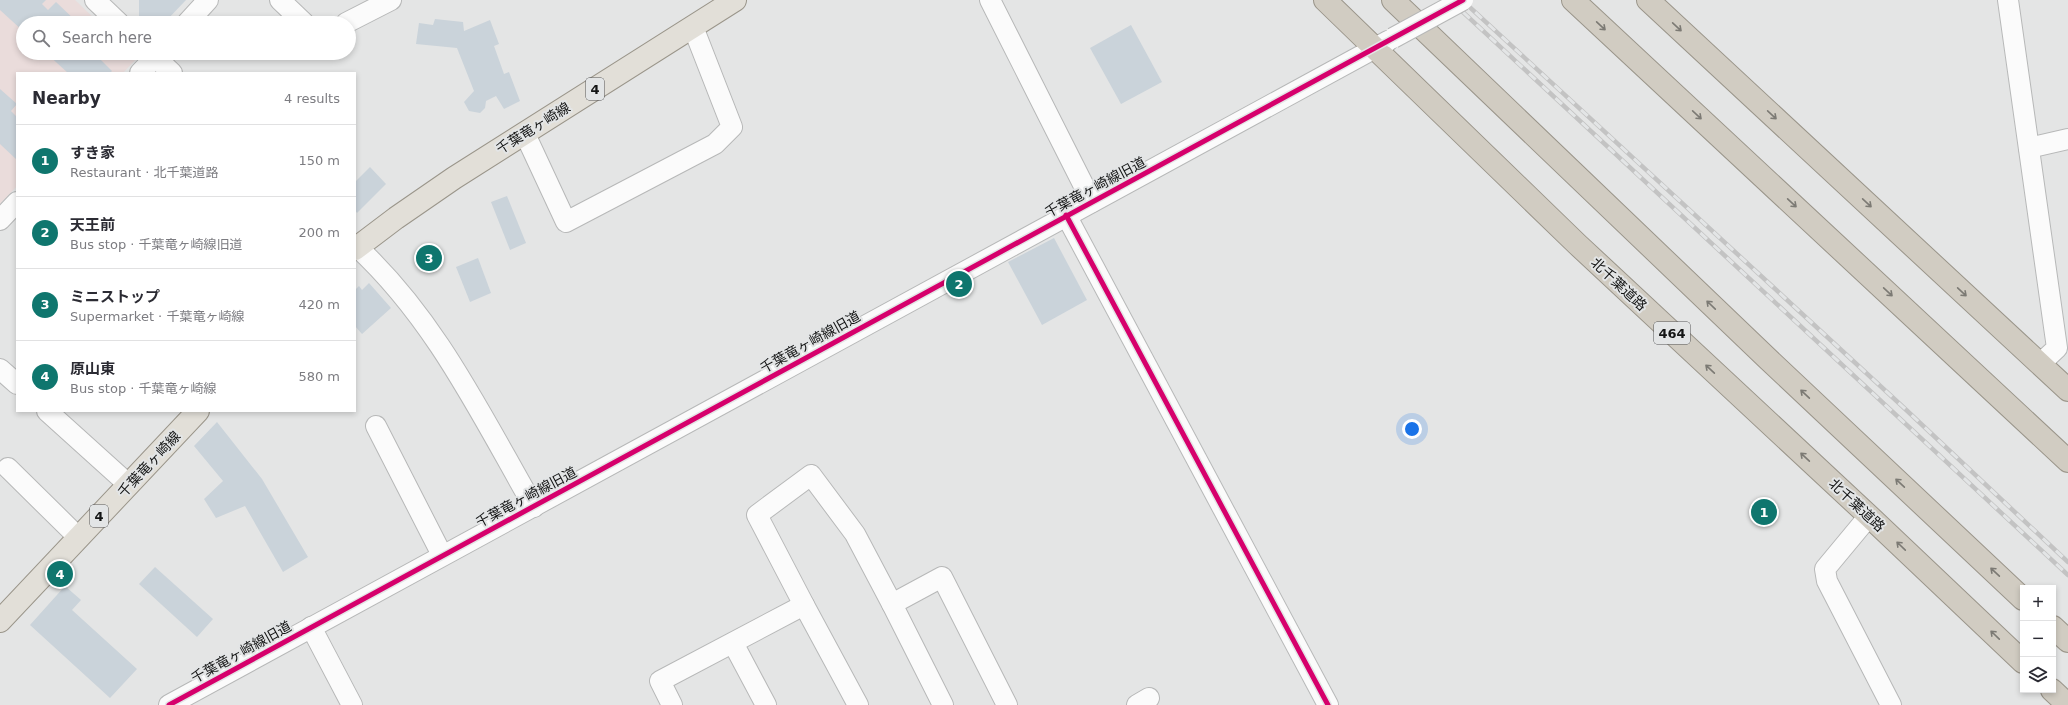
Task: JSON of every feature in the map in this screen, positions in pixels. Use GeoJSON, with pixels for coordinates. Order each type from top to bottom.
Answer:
{"type":"FeatureCollection","features":[{"type":"Feature","properties":{"kind":"highway","name":"北千葉道路"},"geometry":{"type":"LineString","coordinates":[[1325,0],[1384,43],[1577,244],[1869,516],[2020,659]]}},
{"type":"Feature","properties":{"kind":"highway"},"geometry":{"type":"LineString","coordinates":[[1393,0],[1756,348],[2020,596]]}},
{"type":"Feature","properties":{"kind":"highway"},"geometry":{"type":"LineString","coordinates":[[1573,0],[2068,461]]}},
{"type":"Feature","properties":{"kind":"highway"},"geometry":{"type":"LineString","coordinates":[[1648,0],[2068,390]]}},
{"type":"Feature","properties":{"kind":"highway"},"geometry":{"type":"LineString","coordinates":[[2056,630],[2068,641]]}},
{"type":"Feature","properties":{"kind":"highway"},"geometry":{"type":"LineString","coordinates":[[2055,693],[2068,705]]}},
{"type":"Feature","properties":{"kind":"main road","name":"千葉竜ヶ崎線"},"geometry":{"type":"LineString","coordinates":[[356,247],[421,200],[735,0]]}},
{"type":"Feature","properties":{"kind":"main road","name":"千葉竜ヶ崎線"},"geometry":{"type":"LineString","coordinates":[[0,621],[197,412]]}},
{"type":"Feature","properties":{"kind":"street"},"geometry":{"type":"LineString","coordinates":[[95,0],[112,16]]}},
{"type":"Feature","properties":{"kind":"street"},"geometry":{"type":"LineString","coordinates":[[193,16],[208,0]]}},
{"type":"Feature","properties":{"kind":"street"},"geometry":{"type":"LineString","coordinates":[[280,0],[297,16]]}},
{"type":"Feature","properties":{"kind":"street"},"geometry":{"type":"LineString","coordinates":[[356,18],[391,0]]}},
{"type":"Feature","properties":{"kind":"street"},"geometry":{"type":"LineString","coordinates":[[990,0],[1092,202]]}},
{"type":"Feature","properties":{"kind":"street","name":"千葉竜ヶ崎線旧道"},"geometry":{"type":"LineString","coordinates":[[169,705],[1463,0]]}},
{"type":"Feature","properties":{"kind":"street"},"geometry":{"type":"LineString","coordinates":[[2008,0],[2057,348],[2040,364]]}},
{"type":"Feature","properties":{"kind":"street"},"geometry":{"type":"LineString","coordinates":[[525,134],[566,222],[715,144],[732,127],[693,27]]}},
{"type":"Feature","properties":{"kind":"street"},"geometry":{"type":"LineString","coordinates":[[141,72],[150,60]]}},
{"type":"Feature","properties":{"kind":"street"},"geometry":{"type":"LineString","coordinates":[[160,60],[171,72]]}},
{"type":"Feature","properties":{"kind":"street"},"geometry":{"type":"LineString","coordinates":[[2029,148],[2068,139]]}},
{"type":"Feature","properties":{"kind":"street"},"geometry":{"type":"LineString","coordinates":[[0,220],[16,203]]}},
{"type":"Feature","properties":{"kind":"street"},"geometry":{"type":"LineString","coordinates":[[1066,216],[1328,705]]}},
{"type":"Feature","properties":{"kind":"street"},"geometry":{"type":"LineString","coordinates":[[356,247],[415,309],[441,345],[534,507]]}},
{"type":"Feature","properties":{"kind":"street"},"geometry":{"type":"LineString","coordinates":[[0,369],[16,383]]}},
{"type":"Feature","properties":{"kind":"street"},"geometry":{"type":"LineString","coordinates":[[48,412],[129,485]]}},
{"type":"Feature","properties":{"kind":"street"},"geometry":{"type":"LineString","coordinates":[[376,426],[442,556]]}},
{"type":"Feature","properties":{"kind":"street"},"geometry":{"type":"LineString","coordinates":[[8,468],[78,538]]}},
{"type":"Feature","properties":{"kind":"street"},"geometry":{"type":"LineString","coordinates":[[858,705],[757,515],[811,475],[855,534],[943,705]]}},
{"type":"Feature","properties":{"kind":"street"},"geometry":{"type":"LineString","coordinates":[[1869,516],[1825,569],[1827,581],[1891,705]]}},
{"type":"Feature","properties":{"kind":"street"},"geometry":{"type":"LineString","coordinates":[[892,604],[942,577],[1007,705]]}},
{"type":"Feature","properties":{"kind":"street"},"geometry":{"type":"LineString","coordinates":[[672,705],[660,681],[804,605]]}},
{"type":"Feature","properties":{"kind":"street"},"geometry":{"type":"LineString","coordinates":[[311,627],[352,705]]}},
{"type":"Feature","properties":{"kind":"street"},"geometry":{"type":"LineString","coordinates":[[733,642],[766,705]]}},
{"type":"Feature","properties":{"kind":"shaded area"},"geometry":{"type":"Polygon","coordinates":[[[0,0],[75,0],[92,16],[16,16],[16,60],[135,60],[124,72],[16,72],[16,187],[0,204],[0,0]]]}},
{"type":"Feature","properties":{"kind":"building"},"geometry":{"type":"Polygon","coordinates":[[[0,0],[46,0],[42,4],[48,10],[56,2],[71,16],[16,16],[16,25],[0,10],[0,0]]]}},
{"type":"Feature","properties":{"kind":"building"},"geometry":{"type":"Polygon","coordinates":[[[139,0],[186,0],[171,16],[139,16],[139,0]]]}},
{"type":"Feature","properties":{"kind":"building"},"geometry":{"type":"Polygon","coordinates":[[[435,19],[463,22],[464,31],[490,20],[499,44],[494,46],[504,74],[509,72],[520,101],[504,109],[496,96],[486,101],[485,108],[480,113],[469,111],[464,102],[474,91],[457,48],[416,44],[419,23],[433,25],[435,19]]]}},
{"type":"Feature","properties":{"kind":"building"},"geometry":{"type":"Polygon","coordinates":[[[1131,25],[1162,82],[1121,104],[1090,48],[1131,25]]]}},
{"type":"Feature","properties":{"kind":"building"},"geometry":{"type":"Polygon","coordinates":[[[54,60],[101,60],[112,71],[111,72],[67,72],[54,60]]]}},
{"type":"Feature","properties":{"kind":"building"},"geometry":{"type":"Polygon","coordinates":[[[0,89],[16,103],[11,111],[16,116],[16,159],[0,144],[0,89]]]}},
{"type":"Feature","properties":{"kind":"building"},"geometry":{"type":"Polygon","coordinates":[[[370,167],[386,184],[357,213],[356,212],[356,181],[370,167]]]}},
{"type":"Feature","properties":{"kind":"building"},"geometry":{"type":"Polygon","coordinates":[[[507,196],[526,243],[510,250],[491,202],[507,196]]]}},
{"type":"Feature","properties":{"kind":"building"},"geometry":{"type":"Polygon","coordinates":[[[1054,238],[1087,300],[1042,325],[1008,262],[1054,238]]]}},
{"type":"Feature","properties":{"kind":"building"},"geometry":{"type":"Polygon","coordinates":[[[478,258],[491,293],[470,302],[456,267],[478,258]]]}},
{"type":"Feature","properties":{"kind":"building"},"geometry":{"type":"Polygon","coordinates":[[[369,283],[391,308],[362,334],[356,327],[356,289],[359,286],[362,290],[369,283]]]}},
{"type":"Feature","properties":{"kind":"building"},"geometry":{"type":"Polygon","coordinates":[[[217,422],[262,479],[308,557],[283,572],[245,506],[216,518],[204,499],[223,481],[194,446],[217,422]]]}},
{"type":"Feature","properties":{"kind":"building"},"geometry":{"type":"Polygon","coordinates":[[[155,567],[213,619],[197,637],[139,584],[155,567]]]}},
{"type":"Feature","properties":{"kind":"building"},"geometry":{"type":"Polygon","coordinates":[[[65,586],[81,600],[72,610],[137,669],[110,698],[30,625],[65,586]]]}},
{"type":"Feature","properties":{"kind":"railway"},"geometry":{"type":"LineString","coordinates":[[1450,0],[2068,575]]}},
{"type":"Feature","properties":{"kind":"railway"},"geometry":{"type":"LineString","coordinates":[[1462,0],[1902,406],[2068,562]]}},
{"type":"Feature","properties":{"kind":"cycle path"},"geometry":{"type":"LineString","coordinates":[[169,705],[1463,0]]}},
{"type":"Feature","properties":{"kind":"cycle path"},"geometry":{"type":"LineString","coordinates":[[1066,215],[1328,705]]}},
{"type":"Feature","properties":{"kind":"place","name":"ミニストップ"},"geometry":{"type":"Point","coordinates":[429,258]}},
{"type":"Feature","properties":{"kind":"place","name":"天王前"},"geometry":{"type":"Point","coordinates":[959,284]}},
{"type":"Feature","properties":{"kind":"place","name":"すき家"},"geometry":{"type":"Point","coordinates":[1764,512]}},
{"type":"Feature","properties":{"kind":"place","name":"原山東"},"geometry":{"type":"Point","coordinates":[60,574]}}]}
